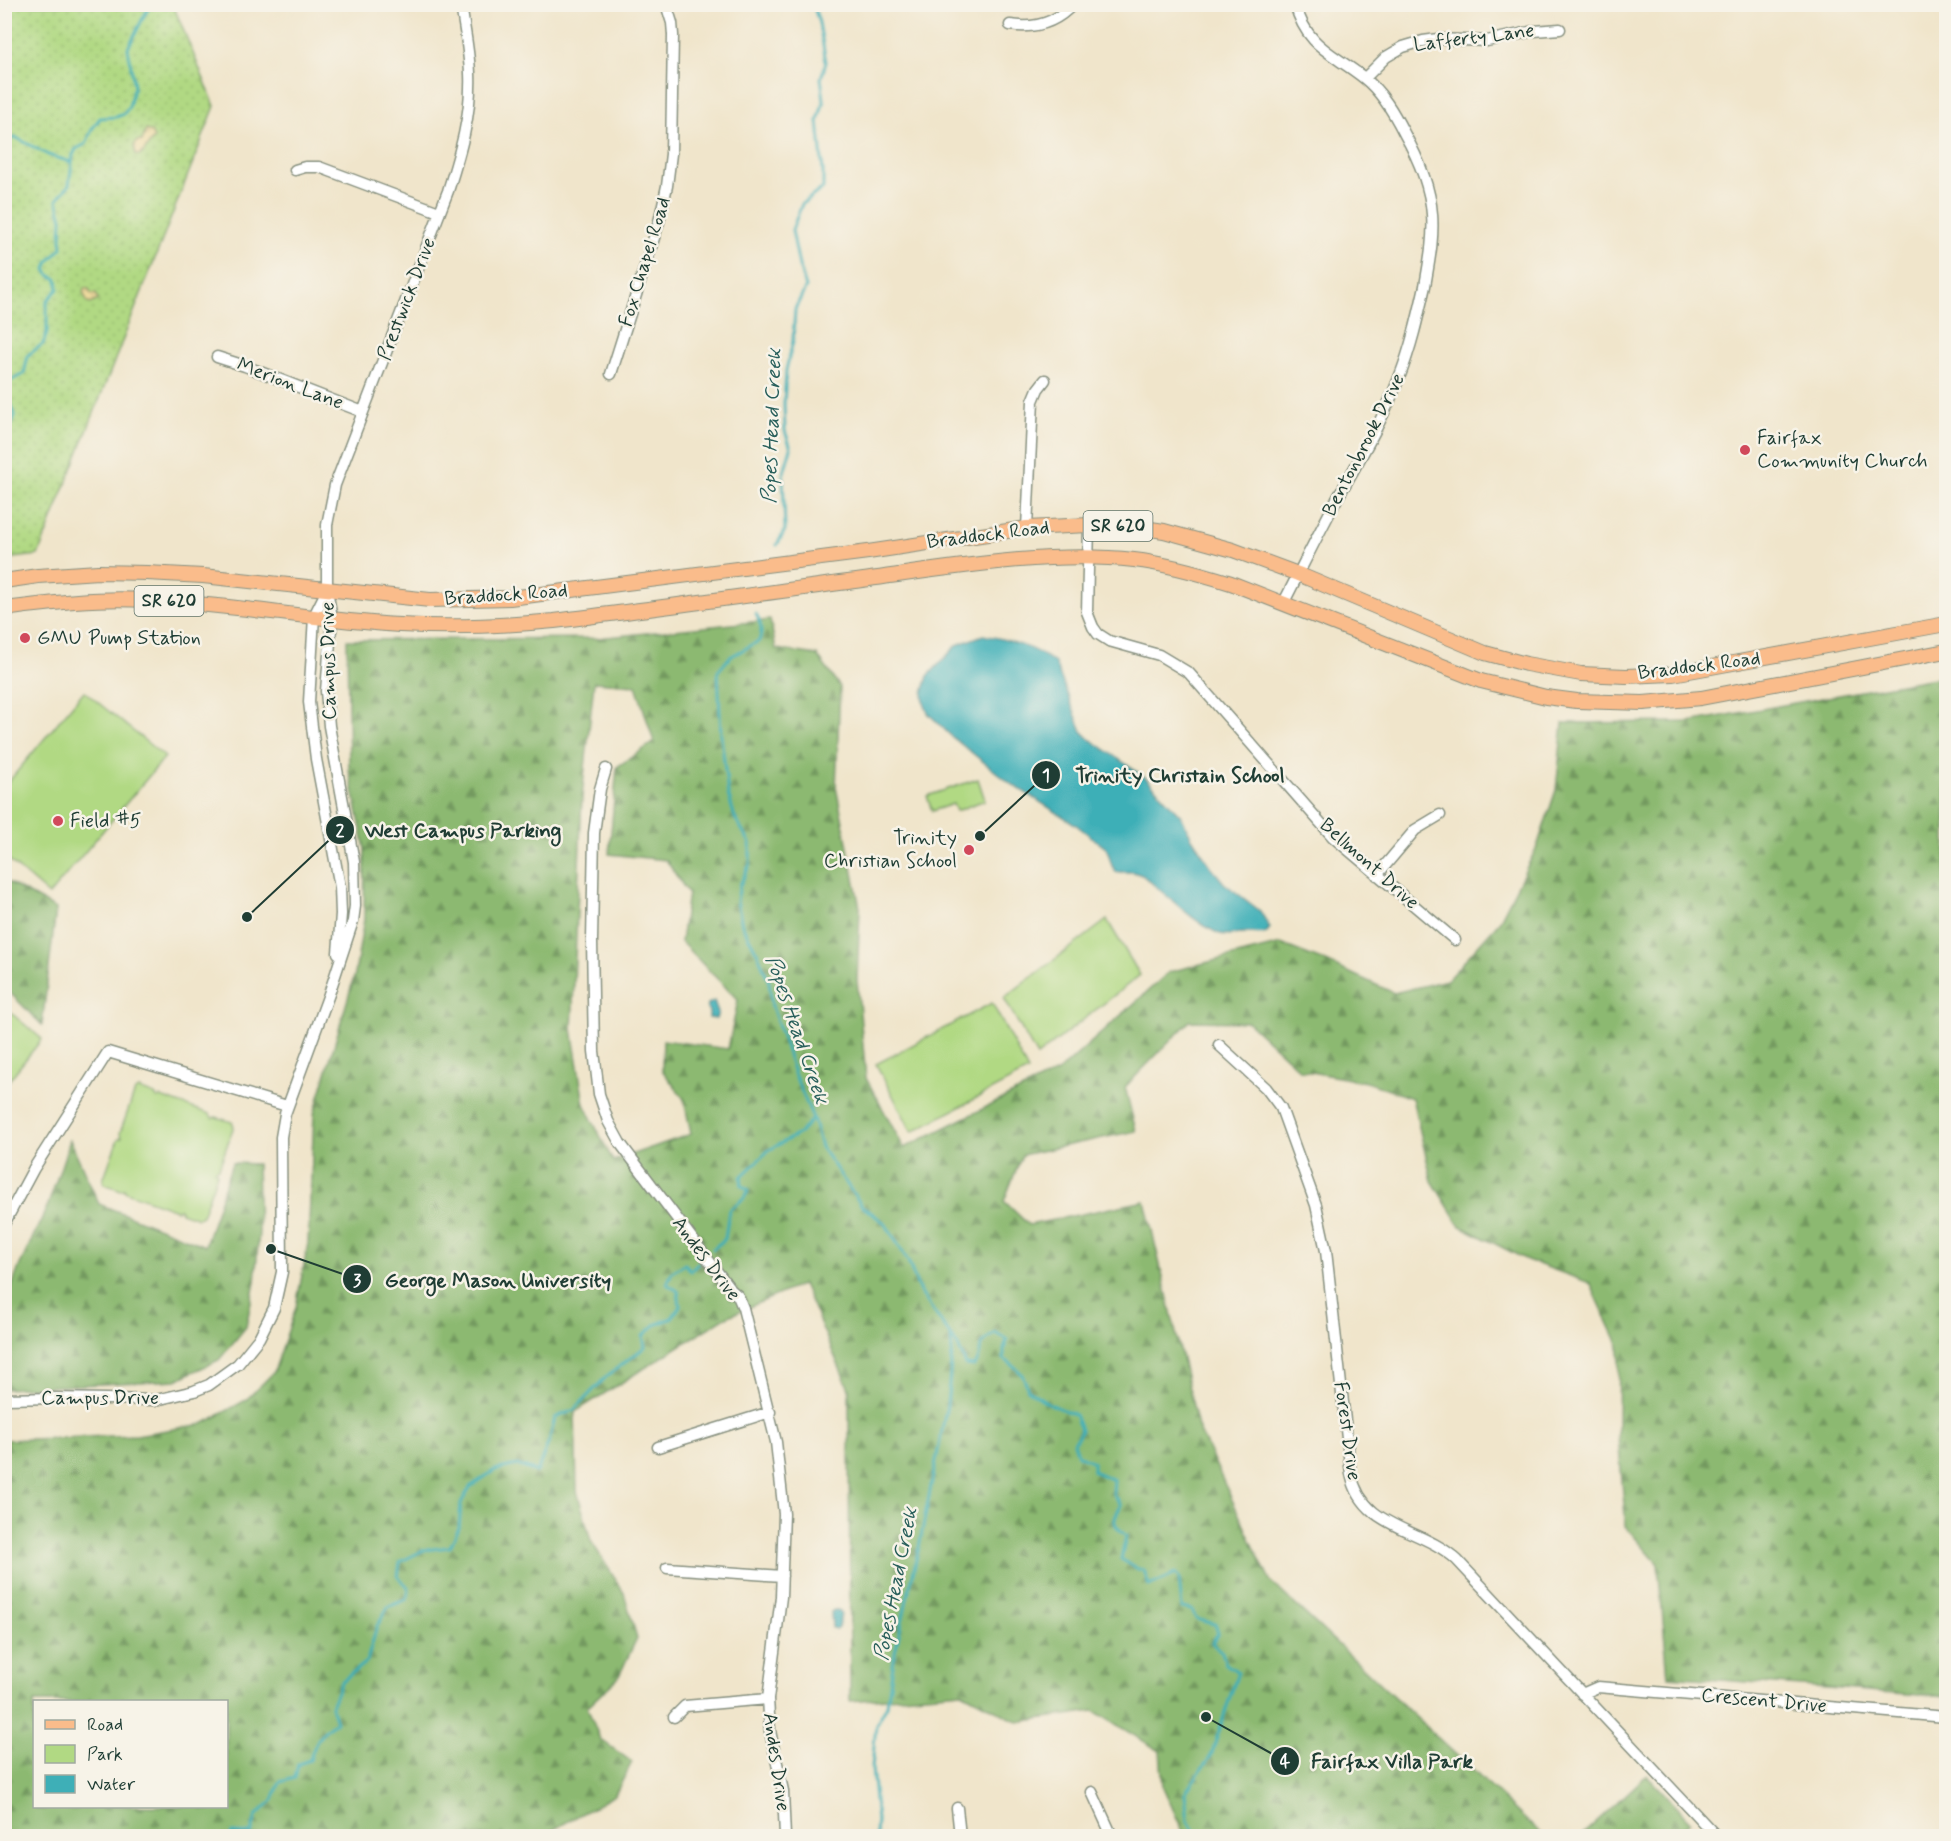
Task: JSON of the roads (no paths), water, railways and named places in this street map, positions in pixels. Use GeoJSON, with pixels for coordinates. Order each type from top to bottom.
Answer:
{"type":"FeatureCollection","features":[{"type":"Feature","properties":{"kind":"main road","name":"Braddock Road"},"geometry":{"type":"LineString","coordinates":[[4,581],[98,572],[147,573],[203,576],[430,600],[510,598],[868,552],[1027,528],[1089,525],[1137,527],[1192,538],[1233,550],[1298,574],[1485,653],[1526,664],[1581,674],[1626,676],[1673,674],[1947,624]]}},
{"type":"Feature","properties":{"kind":"main road","name":"Braddock Road"},"geometry":{"type":"LineString","coordinates":[[4,609],[68,601],[144,600],[218,605],[397,625],[447,627],[520,624],[999,564],[1088,558],[1133,560],[1172,566],[1231,583],[1480,681],[1545,697],[1643,704],[1701,698],[1947,651]]}},
{"type":"Feature","properties":{"kind":"street","name":"Prestwick Drive"},"geometry":{"type":"LineString","coordinates":[[327,590],[327,525],[335,485],[462,148],[471,73],[461,4]]}},
{"type":"Feature","properties":{"kind":"street","name":"Fox Chapel Road"},"geometry":{"type":"LineString","coordinates":[[611,374],[659,222],[667,186],[673,35],[666,4]]}},
{"type":"Feature","properties":{"kind":"street"},"geometry":{"type":"LineString","coordinates":[[1010,25],[1025,27],[1045,23],[1060,15],[1072,4]]}},
{"type":"Feature","properties":{"kind":"street","name":"Bentonbrook Drive"},"geometry":{"type":"LineString","coordinates":[[1282,604],[1373,434],[1399,379],[1418,316],[1431,252],[1432,212],[1425,179],[1388,105],[1365,78],[1314,41],[1303,26],[1295,4]]}},
{"type":"Feature","properties":{"kind":"street","name":"Lafferty Lane"},"geometry":{"type":"LineString","coordinates":[[1365,78],[1386,57],[1403,47],[1423,40],[1487,41],[1534,31],[1560,29]]}},
{"type":"Feature","properties":{"kind":"street"},"geometry":{"type":"LineString","coordinates":[[295,170],[319,167],[439,212]]}},
{"type":"Feature","properties":{"kind":"street","name":"Merion Lane"},"geometry":{"type":"LineString","coordinates":[[217,357],[363,412]]}},
{"type":"Feature","properties":{"kind":"street"},"geometry":{"type":"LineString","coordinates":[[1027,528],[1033,401],[1045,380]]}},
{"type":"Feature","properties":{"kind":"street","name":"Bellmont Drive"},"geometry":{"type":"LineString","coordinates":[[1089,525],[1087,612],[1098,634],[1109,640],[1159,655],[1189,673],[1333,837],[1455,940]]}},
{"type":"Feature","properties":{"kind":"street","name":"Campus Drive"},"geometry":{"type":"LineString","coordinates":[[327,590],[314,616],[309,702],[314,748],[340,887],[341,914],[337,969]]}},
{"type":"Feature","properties":{"kind":"street","name":"Campus Drive"},"geometry":{"type":"LineString","coordinates":[[4,1399],[156,1400],[194,1392],[238,1364],[255,1345],[267,1325],[279,1292],[282,1272],[281,1137],[287,1106],[318,1026],[353,921],[355,884],[352,844],[327,707],[326,674],[332,618],[327,590]]}},
{"type":"Feature","properties":{"kind":"street","name":"Andes Drive"},"geometry":{"type":"LineString","coordinates":[[606,768],[600,789],[594,833],[594,1051],[599,1094],[608,1120],[620,1143],[662,1201],[738,1296],[770,1412],[783,1504],[784,1559],[768,1699],[770,1731],[783,1791],[784,1836]]}},
{"type":"Feature","properties":{"kind":"street"},"geometry":{"type":"LineString","coordinates":[[1377,875],[1415,830],[1440,815]]}},
{"type":"Feature","properties":{"kind":"street","name":"Forest Drive"},"geometry":{"type":"LineString","coordinates":[[1219,1045],[1266,1089],[1281,1108],[1316,1205],[1326,1251],[1351,1474],[1358,1494],[1365,1504],[1382,1519],[1430,1540],[1450,1554],[1716,1836]]}},
{"type":"Feature","properties":{"kind":"street"},"geometry":{"type":"LineString","coordinates":[[4,1224],[34,1168],[108,1052],[287,1106]]}},
{"type":"Feature","properties":{"kind":"street"},"geometry":{"type":"LineString","coordinates":[[658,1447],[770,1412]]}},
{"type":"Feature","properties":{"kind":"street"},"geometry":{"type":"LineString","coordinates":[[667,1568],[782,1576]]}},
{"type":"Feature","properties":{"kind":"street","name":"Crescent Drive"},"geometry":{"type":"LineString","coordinates":[[1582,1694],[1598,1687],[1947,1717]]}},
{"type":"Feature","properties":{"kind":"street"},"geometry":{"type":"LineString","coordinates":[[674,1717],[685,1706],[768,1699]]}},
{"type":"Feature","properties":{"kind":"street"},"geometry":{"type":"LineString","coordinates":[[1092,1792],[1112,1836]]}},
{"type":"Feature","properties":{"kind":"street"},"geometry":{"type":"LineString","coordinates":[[957,1808],[960,1836]]}},
{"type":"Feature","properties":{"kind":"water"},"geometry":{"type":"Polygon","coordinates":[[[983,635],[1021,645],[1055,663],[1082,731],[1146,778],[1181,816],[1192,838],[1224,883],[1260,911],[1270,928],[1266,933],[1220,934],[1191,916],[1142,875],[1133,872],[1116,872],[1107,849],[1075,824],[1010,783],[952,737],[928,713],[923,693],[928,676],[957,645],[983,635]]]}},
{"type":"Feature","properties":{"kind":"water"},"geometry":{"type":"Polygon","coordinates":[[[714,1001],[718,1012],[716,1019],[709,1018],[707,1008],[708,1004],[714,1001]]]}},
{"type":"Feature","properties":{"kind":"water"},"geometry":{"type":"Polygon","coordinates":[[[834,1610],[841,1613],[837,1629],[832,1628],[831,1612],[834,1610]]]}},
{"type":"Feature","properties":{"kind":"waterway"},"geometry":{"type":"LineString","coordinates":[[4,430],[10,428],[15,415],[6,392],[10,381],[24,374],[28,355],[43,344],[47,333],[47,301],[58,289],[57,279],[49,275],[46,269],[49,261],[62,248],[62,219],[57,200],[69,185],[76,149],[86,144],[92,129],[100,118],[124,114],[129,107],[134,86],[128,48],[152,4]]}},
{"type":"Feature","properties":{"kind":"waterway","name":"Popes Head Creek"},"geometry":{"type":"LineString","coordinates":[[777,545],[785,530],[783,475],[791,448],[785,431],[786,370],[793,341],[795,309],[806,287],[792,230],[802,204],[823,188],[818,121],[824,100],[821,78],[826,62],[814,7],[817,4]]}},
{"type":"Feature","properties":{"kind":"waterway"},"geometry":{"type":"LineString","coordinates":[[4,139],[17,138],[48,155],[71,162]]}},
{"type":"Feature","properties":{"kind":"waterway","name":"Popes Head Creek"},"geometry":{"type":"LineString","coordinates":[[756,614],[761,628],[759,641],[730,657],[718,671],[721,736],[728,794],[735,818],[750,843],[750,864],[740,885],[737,901],[742,925],[758,954],[769,982],[772,1006],[795,1076],[813,1118],[821,1147],[862,1206],[885,1223],[908,1261],[920,1292],[958,1346],[966,1365],[975,1366],[984,1342],[995,1333],[1007,1339],[1004,1359],[1020,1372],[1028,1390],[1048,1403],[1075,1415],[1081,1430],[1074,1443],[1078,1455],[1093,1462],[1093,1471],[1114,1480],[1113,1494],[1121,1505],[1115,1522],[1126,1536],[1121,1559],[1144,1570],[1149,1586],[1175,1574],[1179,1578],[1182,1608],[1192,1610],[1196,1619],[1215,1624],[1218,1633],[1212,1643],[1222,1652],[1226,1664],[1238,1672],[1211,1756],[1185,1793],[1188,1821],[1197,1836]]}},
{"type":"Feature","properties":{"kind":"waterway"},"geometry":{"type":"LineString","coordinates":[[713,1249],[725,1239],[729,1210],[744,1198],[749,1190],[742,1186],[741,1177],[769,1150],[800,1133],[813,1118]]}},
{"type":"Feature","properties":{"kind":"waterway"},"geometry":{"type":"LineString","coordinates":[[231,1836],[232,1833],[251,1834],[256,1816],[273,1800],[280,1782],[295,1778],[298,1764],[310,1760],[319,1738],[336,1722],[331,1706],[341,1682],[367,1661],[377,1626],[388,1607],[407,1599],[409,1588],[398,1577],[400,1562],[424,1550],[450,1547],[459,1528],[461,1503],[470,1487],[495,1470],[517,1465],[537,1472],[555,1418],[574,1410],[607,1376],[645,1347],[643,1336],[655,1325],[672,1318],[680,1306],[678,1291],[667,1284],[672,1272],[685,1264],[691,1271],[698,1263]]}},
{"type":"Feature","properties":{"kind":"waterway","name":"Popes Head Creek"},"geometry":{"type":"LineString","coordinates":[[876,1836],[877,1820],[872,1768],[876,1725],[887,1705],[895,1652],[919,1547],[947,1405],[952,1353],[951,1338]]}},
{"type":"Feature","properties":{"kind":"place","name":"Fairfax Community Church"},"geometry":{"type":"Point","coordinates":[1745,450]}},
{"type":"Feature","properties":{"kind":"place","name":"GMU Pump Station"},"geometry":{"type":"Point","coordinates":[25,638]}},
{"type":"Feature","properties":{"kind":"place","name":"Field #5"},"geometry":{"type":"Point","coordinates":[58,821]}},
{"type":"Feature","properties":{"kind":"place","name":"Trinity Christain School"},"geometry":{"type":"Point","coordinates":[980,836]}},
{"type":"Feature","properties":{"kind":"place","name":"Trinity Christian School"},"geometry":{"type":"Point","coordinates":[969,850]}},
{"type":"Feature","properties":{"kind":"place","name":"West Campus Parking"},"geometry":{"type":"Point","coordinates":[247,917]}},
{"type":"Feature","properties":{"kind":"place","name":"George Mason University"},"geometry":{"type":"Point","coordinates":[271,1249]}},
{"type":"Feature","properties":{"kind":"place","name":"Fairfax Villa Park"},"geometry":{"type":"Point","coordinates":[1206,1717]}}]}
